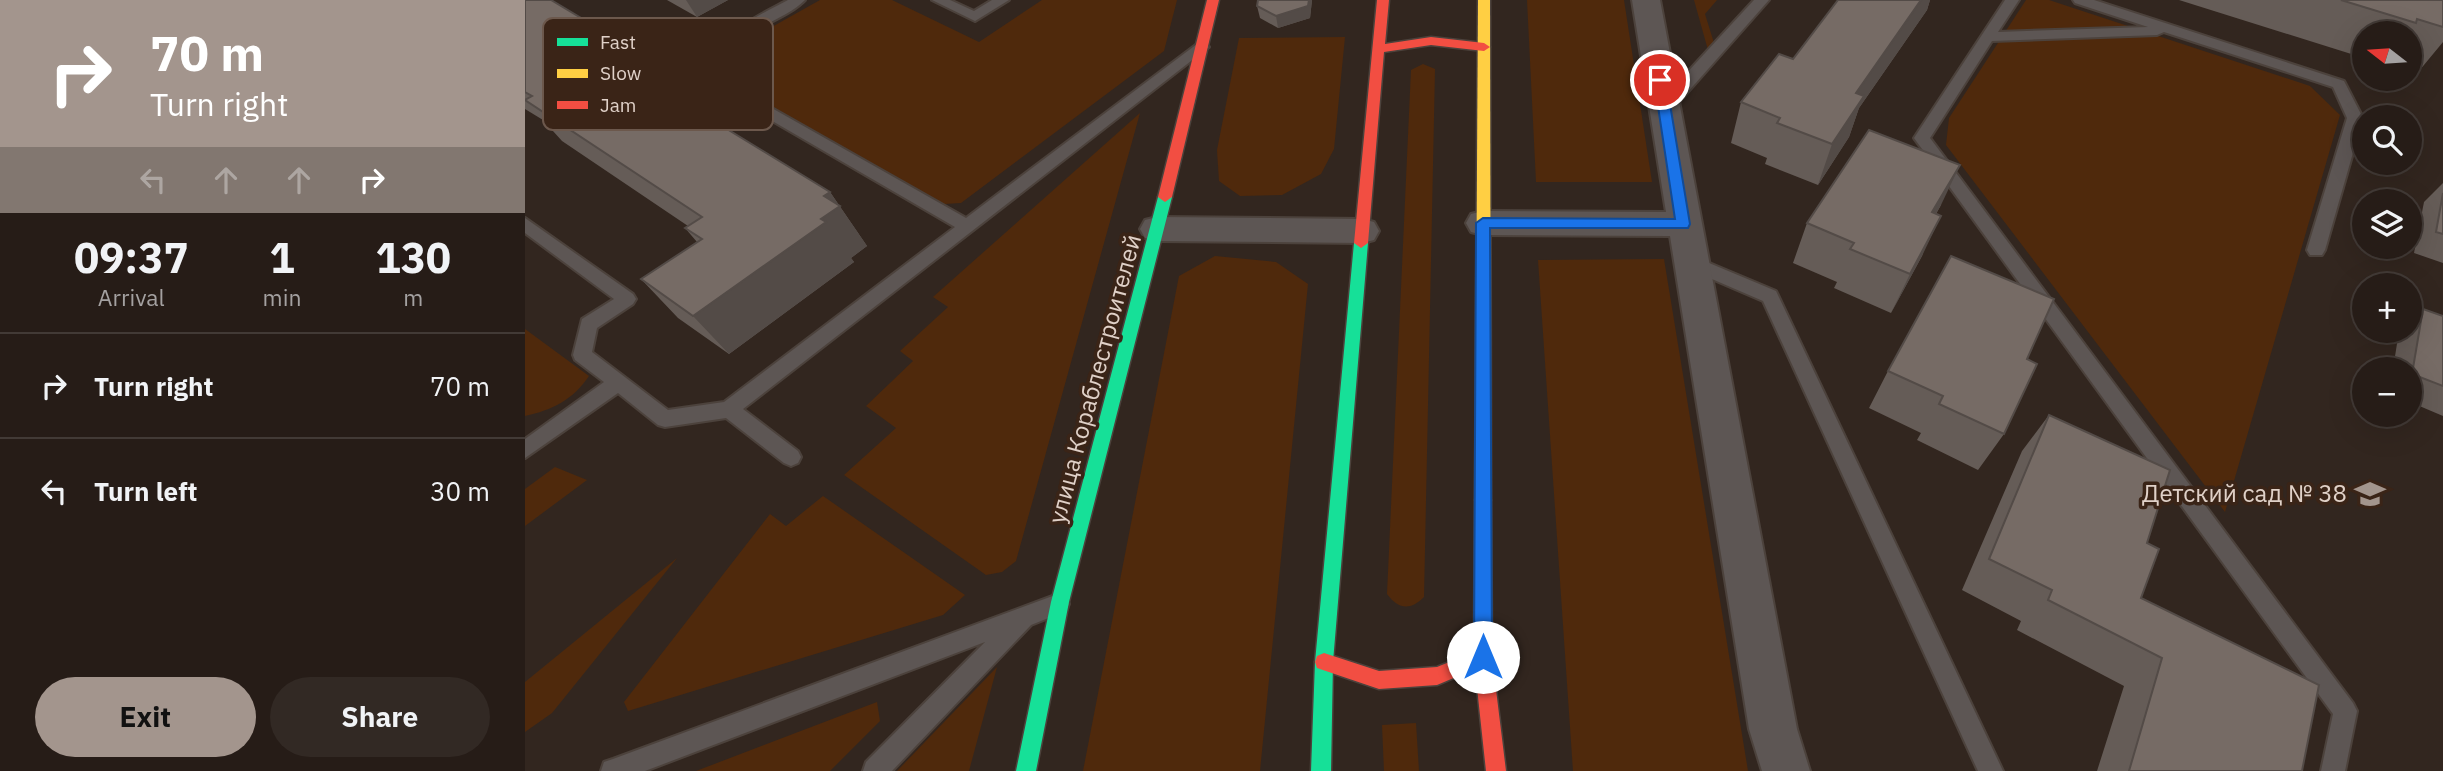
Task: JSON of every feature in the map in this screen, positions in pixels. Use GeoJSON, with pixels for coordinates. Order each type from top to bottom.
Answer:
{"type":"FeatureCollection","features":[{"type":"Feature","properties":{"kind":"main road","name":"улица Кораблестроителей"},"geometry":{"type":"LineString","coordinates":[[1026,771],[1060,603],[1213,0]]}},
{"type":"Feature","properties":{"kind":"main road"},"geometry":{"type":"LineString","coordinates":[[1321,771],[1324,662],[1383,0]]}},
{"type":"Feature","properties":{"kind":"main road"},"geometry":{"type":"LineString","coordinates":[[1484,0],[1483,657],[1496,771]]}},
{"type":"Feature","properties":{"kind":"main road"},"geometry":{"type":"LineString","coordinates":[[1380,49],[1413,40],[1452,41],[1484,47]]}},
{"type":"Feature","properties":{"kind":"main road"},"geometry":{"type":"LineString","coordinates":[[1324,662],[1379,681],[1437,676],[1483,657]]}},
{"type":"Feature","properties":{"kind":"street"},"geometry":{"type":"LineString","coordinates":[[1646,0],[1773,729],[1786,771]]}},
{"type":"Feature","properties":{"kind":"street"},"geometry":{"type":"LineString","coordinates":[[1483,223],[1683,224]]}},
{"type":"Feature","properties":{"kind":"street"},"geometry":{"type":"LineString","coordinates":[[1157,229],[1362,231]]}},
{"type":"Feature","properties":{"kind":"lane"},"geometry":{"type":"LineString","coordinates":[[768,18],[798,0]]}},
{"type":"Feature","properties":{"kind":"lane"},"geometry":{"type":"LineString","coordinates":[[939,0],[975,17],[1002,0]]}},
{"type":"Feature","properties":{"kind":"lane"},"geometry":{"type":"LineString","coordinates":[[1665,107],[1762,0]]}},
{"type":"Feature","properties":{"kind":"lane"},"geometry":{"type":"LineString","coordinates":[[2012,0],[1922,138],[2345,711],[2333,771]]}},
{"type":"Feature","properties":{"kind":"lane"},"geometry":{"type":"LineString","coordinates":[[2080,0],[2339,84],[2355,118],[2316,250]]}},
{"type":"Feature","properties":{"kind":"lane"},"geometry":{"type":"LineString","coordinates":[[1987,37],[2170,30]]}},
{"type":"Feature","properties":{"kind":"lane"},"geometry":{"type":"LineString","coordinates":[[525,224],[627,299],[589,324],[582,355],[665,419],[729,409],[1203,47]]}},
{"type":"Feature","properties":{"kind":"lane"},"geometry":{"type":"LineString","coordinates":[[773,117],[968,227]]}},
{"type":"Feature","properties":{"kind":"lane"},"geometry":{"type":"LineString","coordinates":[[1690,262],[1770,296],[1990,771]]}},
{"type":"Feature","properties":{"kind":"lane"},"geometry":{"type":"LineString","coordinates":[[525,450],[618,382]]}},
{"type":"Feature","properties":{"kind":"lane"},"geometry":{"type":"LineString","coordinates":[[729,409],[791,457]]}},
{"type":"Feature","properties":{"kind":"lane"},"geometry":{"type":"LineString","coordinates":[[613,771],[1060,603]]}},
{"type":"Feature","properties":{"kind":"lane"},"geometry":{"type":"LineString","coordinates":[[875,771],[1025,617]]}},
{"type":"Feature","properties":{"kind":"shaded area"},"geometry":{"type":"Polygon","coordinates":[[[820,0],[892,0],[979,42],[1042,0],[1177,0],[1164,51],[961,203],[944,204],[773,107],[773,26],[820,0]]]}},
{"type":"Feature","properties":{"kind":"shaded area"},"geometry":{"type":"Polygon","coordinates":[[[1527,0],[1624,0],[1652,182],[1536,182],[1527,0]]]}},
{"type":"Feature","properties":{"kind":"shaded area"},"geometry":{"type":"Polygon","coordinates":[[[1694,0],[1717,0],[1705,14],[1714,43],[1708,50],[1694,0]]]}},
{"type":"Feature","properties":{"kind":"shaded area"},"geometry":{"type":"Polygon","coordinates":[[[2026,0],[2049,0],[2310,86],[2340,115],[2225,512],[1946,145],[1949,118],[2026,0]]]}},
{"type":"Feature","properties":{"kind":"shaded area"},"geometry":{"type":"Polygon","coordinates":[[[1345,37],[1334,149],[1321,174],[1282,195],[1240,196],[1219,181],[1217,150],[1239,38],[1345,37]]]}},
{"type":"Feature","properties":{"kind":"shaded area"},"geometry":{"type":"Polygon","coordinates":[[[1423,64],[1435,69],[1424,597],[1414,605],[1404,606],[1395,603],[1387,594],[1411,70],[1423,64]]]}},
{"type":"Feature","properties":{"kind":"shaded area"},"geometry":{"type":"Polygon","coordinates":[[[1140,113],[1016,561],[1002,572],[986,575],[844,475],[896,428],[866,406],[913,361],[900,351],[948,307],[933,297],[1140,113]]]}},
{"type":"Feature","properties":{"kind":"shaded area"},"geometry":{"type":"Polygon","coordinates":[[[1215,256],[1276,262],[1308,284],[1260,771],[1083,771],[1179,276],[1215,256]]]}},
{"type":"Feature","properties":{"kind":"shaded area"},"geometry":{"type":"Polygon","coordinates":[[[1664,259],[1748,771],[1573,771],[1538,260],[1664,259]]]}},
{"type":"Feature","properties":{"kind":"shaded area"},"geometry":{"type":"Polygon","coordinates":[[[525,329],[589,376],[576,392],[561,403],[525,416],[525,329]]]}},
{"type":"Feature","properties":{"kind":"shaded area"},"geometry":{"type":"Polygon","coordinates":[[[555,467],[587,480],[525,526],[525,489],[555,467]]]}},
{"type":"Feature","properties":{"kind":"shaded area"},"geometry":{"type":"Polygon","coordinates":[[[823,496],[965,595],[943,615],[628,711],[624,702],[770,514],[786,526],[823,496]]]}},
{"type":"Feature","properties":{"kind":"shaded area"},"geometry":{"type":"Polygon","coordinates":[[[677,558],[552,713],[525,732],[525,682],[677,558]]]}},
{"type":"Feature","properties":{"kind":"shaded area"},"geometry":{"type":"Polygon","coordinates":[[[997,667],[969,771],[897,771],[997,667]]]}},
{"type":"Feature","properties":{"kind":"shaded area"},"geometry":{"type":"Polygon","coordinates":[[[877,702],[880,721],[830,771],[696,771],[877,702]]]}},
{"type":"Feature","properties":{"kind":"shaded area"},"geometry":{"type":"Polygon","coordinates":[[[1416,723],[1419,771],[1384,771],[1382,725],[1416,723]]]}},
{"type":"Feature","properties":{"kind":"building"},"geometry":{"type":"Polygon","coordinates":[[[525,0],[551,0],[581,18],[543,18],[543,112],[525,100],[532,96],[525,92],[525,0]]]}},
{"type":"Feature","properties":{"kind":"building"},"geometry":{"type":"Polygon","coordinates":[[[1258,0],[1309,0],[1308,6],[1276,16],[1257,6],[1258,0]]]}},
{"type":"Feature","properties":{"kind":"building"},"geometry":{"type":"Polygon","coordinates":[[[1838,0],[1921,0],[1856,93],[1864,96],[1832,144],[1777,123],[1780,118],[1741,102],[1779,54],[1793,59],[1838,0]]]}},
{"type":"Feature","properties":{"kind":"building"},"geometry":{"type":"Polygon","coordinates":[[[2341,0],[2443,0],[2443,27],[2417,19],[2409,21],[2341,0]]]}},
{"type":"Feature","properties":{"kind":"building"},"geometry":{"type":"Polygon","coordinates":[[[570,130],[729,130],[830,192],[824,196],[840,206],[821,219],[826,222],[693,316],[641,279],[702,239],[685,228],[702,217],[570,130]]]}},
{"type":"Feature","properties":{"kind":"building"},"geometry":{"type":"Polygon","coordinates":[[[1869,130],[1960,165],[1932,212],[1941,216],[1910,274],[1850,249],[1854,243],[1807,223],[1869,130]]]}},
{"type":"Feature","properties":{"kind":"building"},"geometry":{"type":"Polygon","coordinates":[[[2443,193],[2443,234],[2436,232],[2443,193]]]}},
{"type":"Feature","properties":{"kind":"building"},"geometry":{"type":"Polygon","coordinates":[[[1951,256],[2054,299],[2027,359],[2037,364],[2004,434],[1939,404],[1943,396],[1888,371],[1951,256]]]}},
{"type":"Feature","properties":{"kind":"building"},"geometry":{"type":"Polygon","coordinates":[[[2423,309],[2443,316],[2443,386],[2422,378],[2422,357],[2415,357],[2417,343],[2422,343],[2423,309]]]}},
{"type":"Feature","properties":{"kind":"building"},"geometry":{"type":"Polygon","coordinates":[[[2049,415],[2170,470],[2147,543],[2159,549],[2141,598],[2319,685],[2302,771],[2129,771],[2162,658],[2048,600],[2052,590],[1989,559],[2049,415]]]}},
{"type":"Feature","properties":{"kind":"traffic: fast"},"geometry":{"type":"LineString","coordinates":[[1026,771],[1060,602],[1165,197]]}},
{"type":"Feature","properties":{"kind":"traffic: fast"},"geometry":{"type":"LineString","coordinates":[[1321,771],[1324,662],[1361,243]]}},
{"type":"Feature","properties":{"kind":"traffic: slow"},"geometry":{"type":"LineString","coordinates":[[1483,500],[1484,0]]}},
{"type":"Feature","properties":{"kind":"traffic: jam"},"geometry":{"type":"LineString","coordinates":[[1165,197],[1213,0]]}},
{"type":"Feature","properties":{"kind":"traffic: jam"},"geometry":{"type":"LineString","coordinates":[[1361,243],[1383,0]]}},
{"type":"Feature","properties":{"kind":"traffic: jam"},"geometry":{"type":"LineString","coordinates":[[1379,49],[1431,41],[1484,47]]}},
{"type":"Feature","properties":{"kind":"traffic: jam"},"geometry":{"type":"LineString","coordinates":[[1483,500],[1483,657],[1496,771]]}},
{"type":"Feature","properties":{"kind":"traffic: jam"},"geometry":{"type":"LineString","coordinates":[[1324,662],[1379,680],[1437,676],[1483,657]]}},
{"type":"Feature","properties":{"kind":"place","name":"Детский сад № 38"},"geometry":{"type":"Point","coordinates":[2370,494]}},
{"type":"Feature","properties":{"kind":"route"},"geometry":{"type":"LineString","coordinates":[[1483,657],[1483,223],[1683,224],[1660,80]]}}]}
